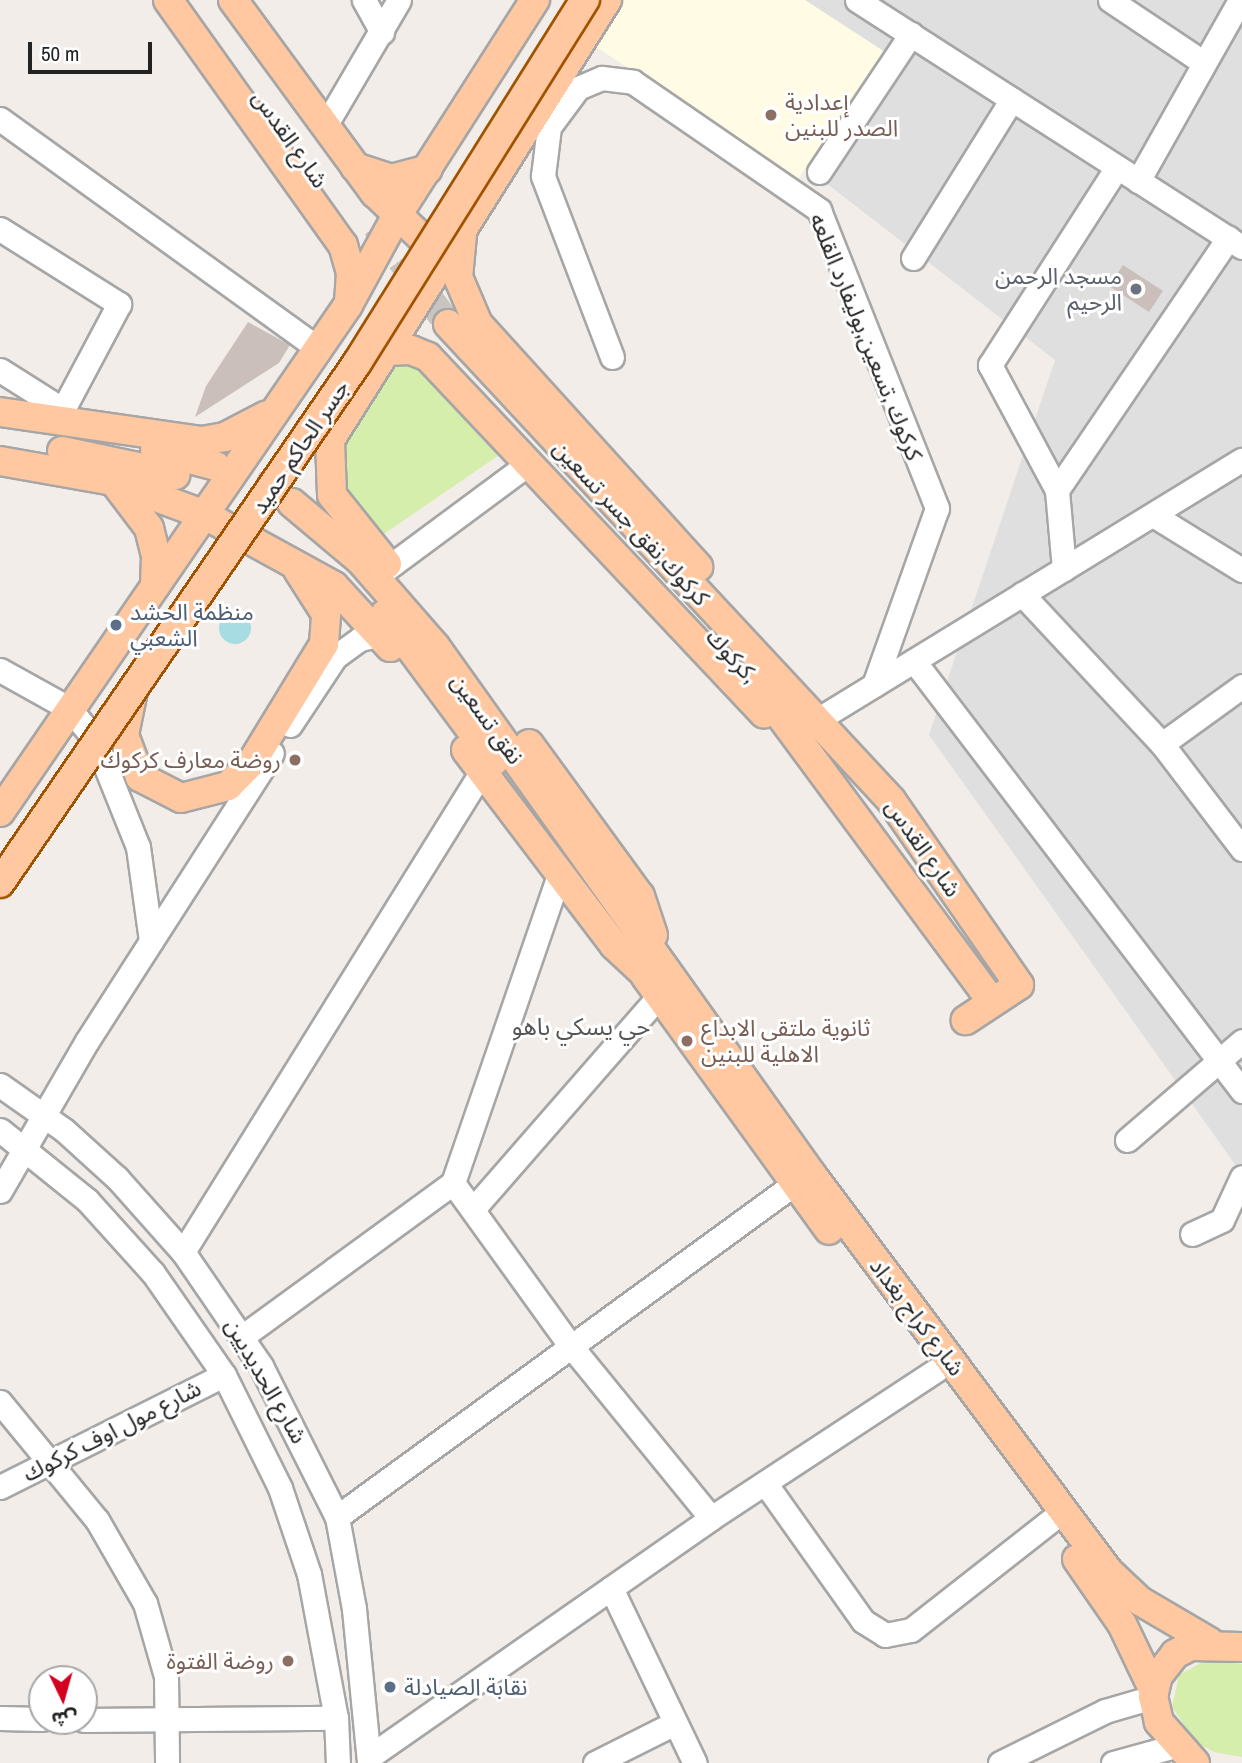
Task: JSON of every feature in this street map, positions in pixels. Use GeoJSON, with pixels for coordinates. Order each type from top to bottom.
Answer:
{"type":"FeatureCollection","features":[{"type":"Feature","properties":{"kind":"main road"},"geometry":{"type":"LineString","coordinates":[[168,0],[343,245],[351,273],[348,305]]}},
{"type":"Feature","properties":{"kind":"main road","name":"شارع القدس"},"geometry":{"type":"LineString","coordinates":[[192,0],[379,229]]}},
{"type":"Feature","properties":{"kind":"main road"},"geometry":{"type":"LineString","coordinates":[[211,0],[379,229],[450,267],[478,324],[765,640],[807,727]]}},
{"type":"Feature","properties":{"kind":"main road"},"geometry":{"type":"LineString","coordinates":[[233,0],[355,167],[379,229]]}},
{"type":"Feature","properties":{"kind":"main road"},"geometry":{"type":"LineString","coordinates":[[0,811],[319,349],[348,305],[379,229],[428,169],[536,0]]}},
{"type":"Feature","properties":{"kind":"main road","name":"جسر الحاكم حميد"},"geometry":{"type":"LineString","coordinates":[[0,853],[341,353],[564,0]]}},
{"type":"Feature","properties":{"kind":"main road","name":"جسر الحاكم حميد"},"geometry":{"type":"LineString","coordinates":[[0,883],[357,363],[585,0]]}},
{"type":"Feature","properties":{"kind":"main road"},"geometry":{"type":"LineString","coordinates":[[607,0],[463,227],[450,267],[383,351],[330,440],[327,473],[347,520],[389,567],[597,833],[640,896],[649,965]]}},
{"type":"Feature","properties":{"kind":"main road"},"geometry":{"type":"LineString","coordinates":[[355,167],[391,179],[428,169]]}},
{"type":"Feature","properties":{"kind":"main road","name":"كركوك,"},"geometry":{"type":"LineString","coordinates":[[441,330],[763,690],[807,727]]}},
{"type":"Feature","properties":{"kind":"main road"},"geometry":{"type":"LineString","coordinates":[[383,351],[411,349],[428,357],[740,693],[807,727]]}},
{"type":"Feature","properties":{"kind":"main road"},"geometry":{"type":"LineString","coordinates":[[0,412],[60,412],[202,441],[248,428],[281,405]]}},
{"type":"Feature","properties":{"kind":"main road"},"geometry":{"type":"LineString","coordinates":[[0,427],[120,442],[212,475],[0,444]]}},
{"type":"Feature","properties":{"kind":"main road"},"geometry":{"type":"LineString","coordinates":[[0,461],[113,481],[205,515],[334,586],[381,634],[559,875],[649,965]]}},
{"type":"Feature","properties":{"kind":"main road"},"geometry":{"type":"LineString","coordinates":[[113,481],[149,528],[156,556],[155,586]]}},
{"type":"Feature","properties":{"kind":"main road","name":"نفق تسعين"},"geometry":{"type":"LineString","coordinates":[[287,511],[388,617],[649,965]]}},
{"type":"Feature","properties":{"kind":"main road"},"geometry":{"type":"LineString","coordinates":[[136,685],[125,720],[131,763],[157,790],[181,798],[228,786],[251,762],[324,644],[326,614],[306,577],[286,558]]}},
{"type":"Feature","properties":{"kind":"main road","name":"شارع القدس"},"geometry":{"type":"LineString","coordinates":[[807,727],[891,800],[1018,985],[992,1002],[807,727]]}},
{"type":"Feature","properties":{"kind":"main road","name":"شارع كراج بغداد"},"geometry":{"type":"LineString","coordinates":[[649,965],[659,996],[794,1184],[1050,1521],[1116,1615],[1154,1694],[1159,1722],[1185,1754]]}},
{"type":"Feature","properties":{"kind":"main road","name":"شارع كراج بغداد"},"geometry":{"type":"LineString","coordinates":[[649,965],[1108,1571],[1140,1601],[1210,1642]]}},
{"type":"Feature","properties":{"kind":"main road"},"geometry":{"type":"LineString","coordinates":[[966,1020],[992,1002]]}},
{"type":"Feature","properties":{"kind":"main road"},"geometry":{"type":"LineString","coordinates":[[1154,1694],[1162,1668],[1175,1654],[1210,1642],[1242,1647]]}},
{"type":"Feature","properties":{"kind":"street"},"geometry":{"type":"LineString","coordinates":[[363,0],[382,32]]}},
{"type":"Feature","properties":{"kind":"street"},"geometry":{"type":"LineString","coordinates":[[325,126],[400,0]]}},
{"type":"Feature","properties":{"kind":"street"},"geometry":{"type":"LineString","coordinates":[[857,0],[1235,243],[1057,490]]}},
{"type":"Feature","properties":{"kind":"street"},"geometry":{"type":"LineString","coordinates":[[1110,0],[1204,63]]}},
{"type":"Feature","properties":{"kind":"street"},"geometry":{"type":"LineString","coordinates":[[1138,181],[1240,0]]}},
{"type":"Feature","properties":{"kind":"street"},"geometry":{"type":"LineString","coordinates":[[819,172],[911,34]]}},
{"type":"Feature","properties":{"kind":"street","name":"كركوك ,تسعين,بوليفارد القلعه"},"geometry":{"type":"LineString","coordinates":[[611,357],[543,176],[549,127],[578,88],[602,78],[633,82],[819,210],[937,508],[874,685]]}},
{"type":"Feature","properties":{"kind":"street"},"geometry":{"type":"LineString","coordinates":[[913,258],[1012,99]]}},
{"type":"Feature","properties":{"kind":"street"},"geometry":{"type":"LineString","coordinates":[[0,119],[319,349]]}},
{"type":"Feature","properties":{"kind":"street"},"geometry":{"type":"LineString","coordinates":[[1064,569],[1057,490],[990,365],[1117,167]]}},
{"type":"Feature","properties":{"kind":"street"},"geometry":{"type":"LineString","coordinates":[[0,229],[119,304],[60,412],[0,370]]}},
{"type":"Feature","properties":{"kind":"street"},"geometry":{"type":"LineString","coordinates":[[807,727],[1242,460]]}},
{"type":"Feature","properties":{"kind":"street"},"geometry":{"type":"LineString","coordinates":[[389,567],[528,463]]}},
{"type":"Feature","properties":{"kind":"street"},"geometry":{"type":"LineString","coordinates":[[1153,515],[1242,570]]}},
{"type":"Feature","properties":{"kind":"street"},"geometry":{"type":"LineString","coordinates":[[1023,594],[1162,744],[1241,844]]}},
{"type":"Feature","properties":{"kind":"street"},"geometry":{"type":"LineString","coordinates":[[0,1191],[151,941],[328,665],[351,644],[381,634]]}},
{"type":"Feature","properties":{"kind":"street"},"geometry":{"type":"LineString","coordinates":[[914,661],[1242,1091]]}},
{"type":"Feature","properties":{"kind":"street"},"geometry":{"type":"LineString","coordinates":[[0,670],[71,709],[95,740],[130,824],[146,882],[151,941]]}},
{"type":"Feature","properties":{"kind":"street"},"geometry":{"type":"LineString","coordinates":[[1162,744],[1242,686]]}},
{"type":"Feature","properties":{"kind":"street"},"geometry":{"type":"LineString","coordinates":[[183,1252],[482,771]]}},
{"type":"Feature","properties":{"kind":"street"},"geometry":{"type":"LineString","coordinates":[[243,1336],[453,1183],[559,875]]}},
{"type":"Feature","properties":{"kind":"street"},"geometry":{"type":"LineString","coordinates":[[474,1208],[659,996]]}},
{"type":"Feature","properties":{"kind":"street"},"geometry":{"type":"LineString","coordinates":[[1127,1140],[1221,1062],[1242,1041]]}},
{"type":"Feature","properties":{"kind":"street","name":"شارع الحديديين"},"geometry":{"type":"LineString","coordinates":[[0,1085],[45,1116],[117,1178],[183,1252],[243,1336],[337,1517],[354,1609],[369,1760]]}},
{"type":"Feature","properties":{"kind":"street","name":"شارع الحديديين"},"geometry":{"type":"LineString","coordinates":[[0,1130],[87,1200],[153,1273],[225,1375],[280,1488],[319,1614],[336,1718],[338,1763]]}},
{"type":"Feature","properties":{"kind":"street"},"geometry":{"type":"LineString","coordinates":[[1192,1234],[1232,1220],[1242,1177]]}},
{"type":"Feature","properties":{"kind":"street"},"geometry":{"type":"LineString","coordinates":[[453,1183],[474,1208],[570,1345],[711,1518]]}},
{"type":"Feature","properties":{"kind":"street"},"geometry":{"type":"LineString","coordinates":[[337,1517],[794,1184]]}},
{"type":"Feature","properties":{"kind":"street"},"geometry":{"type":"LineString","coordinates":[[369,1760],[711,1518],[936,1370]]}},
{"type":"Feature","properties":{"kind":"street","name":"شارع مول اوف كركوك"},"geometry":{"type":"LineString","coordinates":[[0,1487],[225,1375]]}},
{"type":"Feature","properties":{"kind":"street"},"geometry":{"type":"LineString","coordinates":[[0,1402],[97,1520],[145,1603],[164,1662],[168,1721],[167,1763]]}},
{"type":"Feature","properties":{"kind":"street"},"geometry":{"type":"LineString","coordinates":[[765,1483],[863,1621],[885,1635],[911,1630],[1050,1521]]}},
{"type":"Feature","properties":{"kind":"street"},"geometry":{"type":"LineString","coordinates":[[611,1588],[695,1763]]}},
{"type":"Feature","properties":{"kind":"street"},"geometry":{"type":"LineString","coordinates":[[319,1614],[354,1609]]}},
{"type":"Feature","properties":{"kind":"street"},"geometry":{"type":"LineString","coordinates":[[1000,1763],[1105,1711],[1154,1694]]}},
{"type":"Feature","properties":{"kind":"street"},"geometry":{"type":"LineString","coordinates":[[0,1718],[28,1719]]}},
{"type":"Feature","properties":{"kind":"street"},"geometry":{"type":"LineString","coordinates":[[98,1720],[336,1718]]}},
{"type":"Feature","properties":{"kind":"street"},"geometry":{"type":"LineString","coordinates":[[595,1763],[675,1723]]}},
{"type":"Feature","properties":{"kind":"street"},"geometry":{"type":"LineString","coordinates":[[1113,1763],[1185,1754]]}},
{"type":"Feature","properties":{"kind":"shaded area","name":"إعدادية الصدر للبنين"},"geometry":{"type":"Polygon","coordinates":[[[617,0],[805,0],[885,52],[798,179],[590,43],[617,0]]]}},
{"type":"Feature","properties":{"kind":"shaded area"},"geometry":{"type":"Polygon","coordinates":[[[673,0],[1242,0],[1242,1174],[929,735],[1055,360],[646,44],[673,0]]]}},
{"type":"Feature","properties":{"kind":"green space"},"geometry":{"type":"Polygon","coordinates":[[[411,350],[505,451],[378,538],[343,497],[335,458],[383,351],[411,350]]]}},
{"type":"Feature","properties":{"kind":"green space"},"geometry":{"type":"Polygon","coordinates":[[[1208,1659],[1242,1664],[1242,1757],[1214,1752],[1195,1741],[1172,1707],[1179,1675],[1208,1659]]]}},
{"type":"Feature","properties":{"kind":"water"},"geometry":{"type":"Polygon","coordinates":[[[235,612],[246,617],[251,628],[246,639],[235,644],[224,639],[219,628],[224,617],[235,612]]]}},
{"type":"Feature","properties":{"kind":"building","name":"مسجد الرحمن الرحيم"},"geometry":{"type":"Polygon","coordinates":[[[1123,265],[1163,291],[1149,312],[1109,286],[1123,265]]]}},
{"type":"Feature","properties":{"kind":"building"},"geometry":{"type":"Polygon","coordinates":[[[248,322],[290,345],[279,363],[195,417],[206,386],[248,322]]]}},
{"type":"Feature","properties":{"kind":"tunnel"},"geometry":{"type":"LineString","coordinates":[[376,226],[448,324]]}},
{"type":"Feature","properties":{"kind":"tunnel"},"geometry":{"type":"LineString","coordinates":[[216,466],[290,502]]}},
{"type":"Feature","properties":{"kind":"tunnel"},"geometry":{"type":"LineString","coordinates":[[207,484],[277,517]]}},
{"type":"Feature","properties":{"kind":"place","name":"إعدادية الصدر للبنين"},"geometry":{"type":"Point","coordinates":[771,115]}},
{"type":"Feature","properties":{"kind":"place","name":"مسجد الرحمن الرحيم"},"geometry":{"type":"Point","coordinates":[1136,289]}},
{"type":"Feature","properties":{"kind":"place","name":"منظمة الحشد الشعبي"},"geometry":{"type":"Point","coordinates":[116,625]}},
{"type":"Feature","properties":{"kind":"place","name":"روضة معارف كركوك"},"geometry":{"type":"Point","coordinates":[295,760]}},
{"type":"Feature","properties":{"kind":"place","name":"ثانوية ملتقى الابداع الاهلية للبنين"},"geometry":{"type":"Point","coordinates":[687,1041]}},
{"type":"Feature","properties":{"kind":"place","name":"روضة الفتوة"},"geometry":{"type":"Point","coordinates":[288,1661]}},
{"type":"Feature","properties":{"kind":"place","name":"نقابة الصيادلة"},"geometry":{"type":"Point","coordinates":[390,1687]}},
{"type":"Feature","properties":{"kind":"district","name":"حي يسكي باهو"},"geometry":{"type":"Point","coordinates":[581,1027]}}]}
